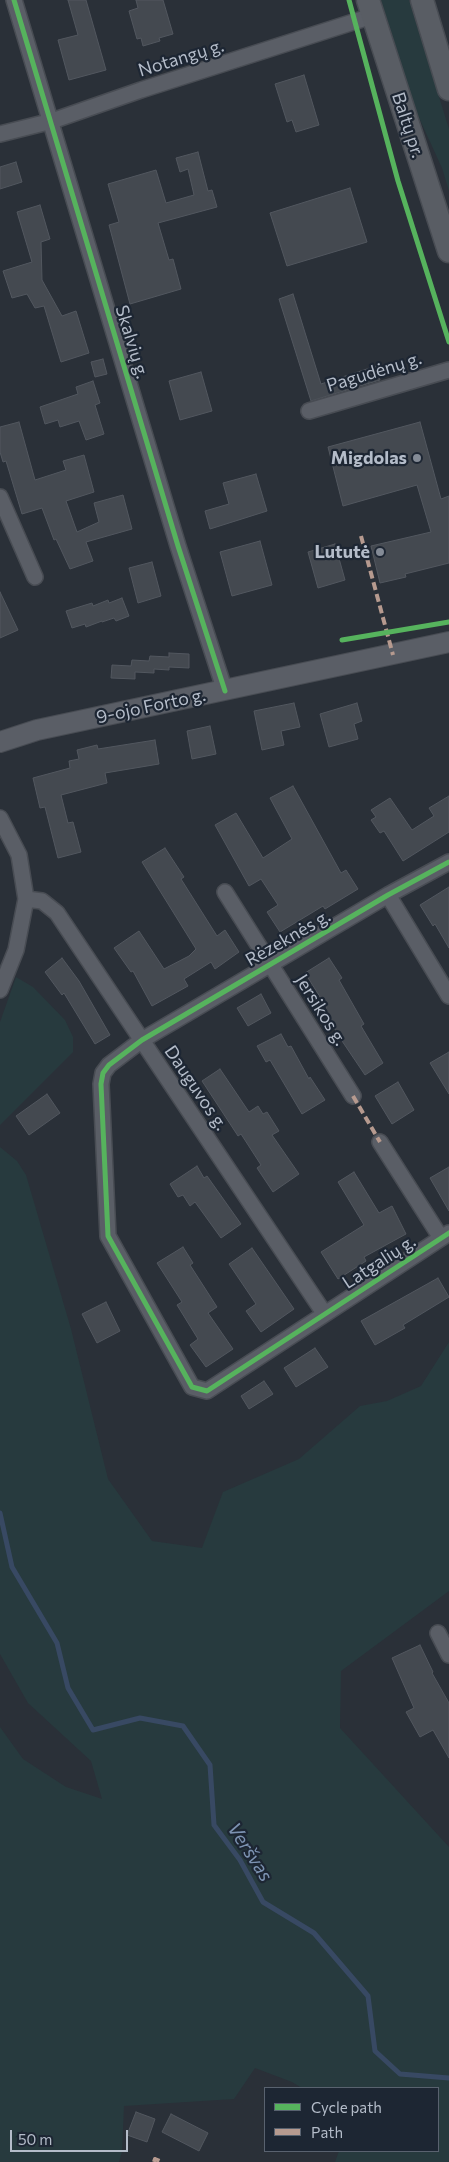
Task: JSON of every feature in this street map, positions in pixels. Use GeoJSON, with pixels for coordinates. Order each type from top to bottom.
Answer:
{"type":"FeatureCollection","features":[{"type":"Feature","properties":{"kind":"main road"},"geometry":{"type":"LineString","coordinates":[[422,0],[449,89]]}},
{"type":"Feature","properties":{"kind":"main road","name":"Baltų pr."},"geometry":{"type":"LineString","coordinates":[[370,8],[449,251]]}},
{"type":"Feature","properties":{"kind":"street","name":"Skalvių g."},"geometry":{"type":"LineString","coordinates":[[14,0],[52,120],[176,537],[225,691]]}},
{"type":"Feature","properties":{"kind":"street","name":"Notangų g."},"geometry":{"type":"LineString","coordinates":[[0,134],[52,120],[141,90],[370,8]]}},
{"type":"Feature","properties":{"kind":"street","name":"Pagudėnų g."},"geometry":{"type":"LineString","coordinates":[[309,411],[449,370]]}},
{"type":"Feature","properties":{"kind":"street"},"geometry":{"type":"LineString","coordinates":[[0,497],[35,577]]}},
{"type":"Feature","properties":{"kind":"street","name":"9-ojo Forto g."},"geometry":{"type":"LineString","coordinates":[[0,742],[37,730],[449,642]]}},
{"type":"Feature","properties":{"kind":"street"},"geometry":{"type":"LineString","coordinates":[[0,818],[19,856],[26,899],[16,950],[0,990]]}},
{"type":"Feature","properties":{"kind":"street","name":"Rėzeknės g."},"geometry":{"type":"LineString","coordinates":[[324,1313],[207,1391],[192,1387],[108,1236],[101,1084],[109,1065],[142,1040],[388,895],[449,862]]}},
{"type":"Feature","properties":{"kind":"street","name":"Jersikos g."},"geometry":{"type":"LineString","coordinates":[[225,892],[353,1096]]}},
{"type":"Feature","properties":{"kind":"street"},"geometry":{"type":"LineString","coordinates":[[388,895],[449,996]]}},
{"type":"Feature","properties":{"kind":"street","name":"Dauguvos g."},"geometry":{"type":"LineString","coordinates":[[26,899],[42,902],[57,913],[324,1313]]}},
{"type":"Feature","properties":{"kind":"street"},"geometry":{"type":"LineString","coordinates":[[380,1142],[445,1236]]}},
{"type":"Feature","properties":{"kind":"street","name":"Latgalių g."},"geometry":{"type":"LineString","coordinates":[[324,1313],[445,1236]]}},
{"type":"Feature","properties":{"kind":"street"},"geometry":{"type":"LineString","coordinates":[[438,1633],[449,1655]]}},
{"type":"Feature","properties":{"kind":"green space"},"geometry":{"type":"Polygon","coordinates":[[[381,0],[409,0],[449,129],[449,191],[442,168],[415,109],[381,0]]]}},
{"type":"Feature","properties":{"kind":"green space"},"geometry":{"type":"Polygon","coordinates":[[[16,977],[33,987],[65,1020],[73,1037],[73,1052],[0,1125],[0,1022],[16,977]]]}},
{"type":"Feature","properties":{"kind":"green space"},"geometry":{"type":"Polygon","coordinates":[[[0,1147],[17,1161],[26,1175],[71,1329],[108,1479],[152,1541],[202,1548],[223,1492],[299,1459],[360,1406],[387,1401],[421,1386],[449,1342],[449,1591],[341,1671],[340,1728],[449,1847],[449,2162],[335,2162],[339,2152],[439,2152],[439,2087],[300,2087],[255,2068],[234,2099],[124,2106],[122,2152],[119,2162],[0,2162],[0,1727],[23,1759],[66,1787],[102,1799],[91,1761],[28,1703],[0,1654],[0,1147]]]}},
{"type":"Feature","properties":{"kind":"building"},"geometry":{"type":"Polygon","coordinates":[[[68,0],[86,0],[106,70],[69,80],[58,40],[78,35],[68,0]]]}},
{"type":"Feature","properties":{"kind":"building"},"geometry":{"type":"Polygon","coordinates":[[[136,0],[163,0],[173,34],[159,38],[160,41],[143,46],[141,38],[137,39],[129,11],[138,8],[136,0]]]}},
{"type":"Feature","properties":{"kind":"building"},"geometry":{"type":"Polygon","coordinates":[[[304,75],[319,125],[296,132],[292,120],[287,122],[275,84],[304,75]]]}},
{"type":"Feature","properties":{"kind":"building"},"geometry":{"type":"Polygon","coordinates":[[[198,152],[208,191],[212,190],[217,207],[158,223],[169,260],[173,259],[181,289],[130,304],[109,225],[119,222],[108,184],[156,170],[166,203],[194,195],[188,169],[180,172],[176,158],[198,152]]]}},
{"type":"Feature","properties":{"kind":"building"},"geometry":{"type":"Polygon","coordinates":[[[16,162],[22,182],[0,189],[0,167],[16,162]]]}},
{"type":"Feature","properties":{"kind":"building"},"geometry":{"type":"Polygon","coordinates":[[[350,188],[367,242],[287,266],[270,213],[350,188]]]}},
{"type":"Feature","properties":{"kind":"building"},"geometry":{"type":"Polygon","coordinates":[[[40,205],[50,239],[41,242],[42,280],[62,316],[76,311],[89,353],[61,362],[44,306],[35,308],[27,294],[12,298],[3,271],[32,262],[17,212],[40,205]]]}},
{"type":"Feature","properties":{"kind":"building"},"geometry":{"type":"Polygon","coordinates":[[[293,294],[321,384],[376,366],[380,380],[311,401],[279,299],[293,294]]]}},
{"type":"Feature","properties":{"kind":"building"},"geometry":{"type":"Polygon","coordinates":[[[103,359],[107,374],[95,377],[91,362],[103,359]]]}},
{"type":"Feature","properties":{"kind":"building"},"geometry":{"type":"Polygon","coordinates":[[[201,372],[212,411],[180,420],[169,381],[201,372]]]}},
{"type":"Feature","properties":{"kind":"building"},"geometry":{"type":"Polygon","coordinates":[[[93,381],[100,403],[95,405],[104,434],[86,440],[79,421],[60,427],[58,420],[45,424],[40,407],[78,394],[76,387],[93,381]]]}},
{"type":"Feature","properties":{"kind":"building"},"geometry":{"type":"Polygon","coordinates":[[[19,422],[35,480],[66,470],[63,461],[84,455],[94,492],[66,501],[77,532],[99,522],[94,503],[123,495],[132,529],[86,542],[93,561],[70,569],[56,539],[54,540],[42,508],[22,514],[6,461],[3,462],[0,452],[0,427],[19,422]]]}},
{"type":"Feature","properties":{"kind":"building"},"geometry":{"type":"Polygon","coordinates":[[[420,422],[441,499],[449,496],[449,563],[405,574],[406,577],[380,583],[371,546],[431,532],[417,485],[343,506],[328,447],[420,422]]]}},
{"type":"Feature","properties":{"kind":"building"},"geometry":{"type":"Polygon","coordinates":[[[256,474],[267,511],[210,529],[205,511],[229,504],[223,483],[256,474]]]}},
{"type":"Feature","properties":{"kind":"building"},"geometry":{"type":"Polygon","coordinates":[[[260,541],[272,585],[232,596],[220,552],[260,541]]]}},
{"type":"Feature","properties":{"kind":"building"},"geometry":{"type":"Polygon","coordinates":[[[335,544],[345,580],[318,588],[308,552],[335,544]]]}},
{"type":"Feature","properties":{"kind":"building"},"geometry":{"type":"Polygon","coordinates":[[[152,562],[161,596],[138,603],[129,568],[152,562]]]}},
{"type":"Feature","properties":{"kind":"building"},"geometry":{"type":"Polygon","coordinates":[[[0,592],[18,630],[0,638],[0,592]]]}},
{"type":"Feature","properties":{"kind":"building"},"geometry":{"type":"Polygon","coordinates":[[[122,598],[129,616],[116,621],[114,618],[86,627],[85,624],[72,628],[66,611],[92,603],[93,606],[108,600],[109,603],[122,598]]]}},
{"type":"Feature","properties":{"kind":"building"},"geometry":{"type":"Polygon","coordinates":[[[169,653],[189,654],[189,668],[169,667],[169,670],[154,669],[154,673],[135,672],[135,679],[111,678],[112,665],[131,666],[132,660],[149,661],[150,656],[169,657],[169,653]]]}},
{"type":"Feature","properties":{"kind":"building"},"geometry":{"type":"Polygon","coordinates":[[[294,703],[300,727],[281,731],[284,745],[262,750],[254,711],[294,703]]]}},
{"type":"Feature","properties":{"kind":"building"},"geometry":{"type":"Polygon","coordinates":[[[357,703],[362,721],[354,724],[358,739],[329,747],[320,714],[357,703]]]}},
{"type":"Feature","properties":{"kind":"building"},"geometry":{"type":"Polygon","coordinates":[[[210,726],[216,754],[192,759],[187,731],[210,726]]]}},
{"type":"Feature","properties":{"kind":"building"},"geometry":{"type":"Polygon","coordinates":[[[155,740],[159,764],[105,773],[107,783],[61,795],[68,823],[73,822],[81,852],[58,858],[45,807],[40,808],[33,778],[70,768],[69,761],[79,759],[77,750],[97,745],[98,749],[155,740]]]}},
{"type":"Feature","properties":{"kind":"building"},"geometry":{"type":"Polygon","coordinates":[[[293,786],[341,873],[346,870],[358,889],[325,909],[323,906],[280,932],[267,912],[278,905],[261,879],[249,886],[215,825],[236,813],[263,858],[292,839],[270,798],[293,786]]]}},
{"type":"Feature","properties":{"kind":"building"},"geometry":{"type":"Polygon","coordinates":[[[449,796],[449,832],[403,861],[384,831],[380,833],[371,820],[376,817],[371,810],[390,798],[412,830],[434,816],[429,808],[449,796]]]}},
{"type":"Feature","properties":{"kind":"building"},"geometry":{"type":"Polygon","coordinates":[[[165,848],[184,877],[181,879],[217,936],[225,930],[239,952],[215,969],[211,962],[184,979],[188,986],[152,1006],[133,971],[131,972],[114,948],[139,931],[164,969],[189,956],[196,949],[142,862],[165,848]]]}},
{"type":"Feature","properties":{"kind":"building"},"geometry":{"type":"Polygon","coordinates":[[[449,887],[449,948],[435,924],[433,926],[420,905],[449,887]]]}},
{"type":"Feature","properties":{"kind":"building"},"geometry":{"type":"Polygon","coordinates":[[[62,958],[79,981],[110,1035],[95,1044],[64,993],[62,995],[45,972],[62,958]]]}},
{"type":"Feature","properties":{"kind":"building"},"geometry":{"type":"Polygon","coordinates":[[[329,958],[342,978],[339,980],[364,1024],[361,1026],[383,1063],[365,1075],[340,1038],[324,1010],[327,1008],[305,973],[329,958]]]}},
{"type":"Feature","properties":{"kind":"building"},"geometry":{"type":"Polygon","coordinates":[[[261,994],[271,1013],[248,1026],[237,1008],[261,994]]]}},
{"type":"Feature","properties":{"kind":"building"},"geometry":{"type":"Polygon","coordinates":[[[281,1034],[288,1047],[291,1046],[309,1079],[310,1077],[325,1100],[302,1114],[270,1060],[266,1062],[257,1046],[281,1034]]]}},
{"type":"Feature","properties":{"kind":"building"},"geometry":{"type":"Polygon","coordinates":[[[449,1052],[449,1094],[430,1063],[449,1052]]]}},
{"type":"Feature","properties":{"kind":"building"},"geometry":{"type":"Polygon","coordinates":[[[220,1069],[249,1112],[258,1106],[263,1114],[267,1112],[279,1131],[272,1135],[299,1174],[273,1192],[257,1168],[261,1165],[241,1134],[238,1136],[202,1081],[220,1069]]]}},
{"type":"Feature","properties":{"kind":"building"},"geometry":{"type":"Polygon","coordinates":[[[398,1082],[414,1110],[392,1124],[375,1096],[398,1082]]]}},
{"type":"Feature","properties":{"kind":"building"},"geometry":{"type":"Polygon","coordinates":[[[47,1094],[60,1113],[29,1135],[16,1116],[47,1094]]]}},
{"type":"Feature","properties":{"kind":"building"},"geometry":{"type":"Polygon","coordinates":[[[197,1166],[204,1178],[207,1176],[241,1224],[221,1238],[195,1202],[190,1206],[183,1195],[178,1197],[170,1184],[197,1166]]]}},
{"type":"Feature","properties":{"kind":"building"},"geometry":{"type":"Polygon","coordinates":[[[449,1167],[449,1211],[430,1178],[449,1167]]]}},
{"type":"Feature","properties":{"kind":"building"},"geometry":{"type":"Polygon","coordinates":[[[354,1172],[379,1213],[392,1206],[406,1234],[364,1257],[366,1261],[338,1279],[321,1252],[364,1225],[338,1182],[354,1172]]]}},
{"type":"Feature","properties":{"kind":"building"},"geometry":{"type":"Polygon","coordinates":[[[183,1247],[193,1263],[190,1265],[217,1307],[208,1313],[233,1349],[206,1367],[190,1345],[198,1339],[177,1305],[182,1302],[157,1263],[183,1247]]]}},
{"type":"Feature","properties":{"kind":"building"},"geometry":{"type":"Polygon","coordinates":[[[252,1248],[294,1309],[261,1332],[246,1311],[256,1304],[229,1264],[252,1248]]]}},
{"type":"Feature","properties":{"kind":"building"},"geometry":{"type":"Polygon","coordinates":[[[438,1278],[449,1297],[403,1325],[405,1328],[375,1345],[361,1321],[438,1278]]]}},
{"type":"Feature","properties":{"kind":"building"},"geometry":{"type":"Polygon","coordinates":[[[106,1302],[120,1331],[97,1343],[82,1314],[106,1302]]]}},
{"type":"Feature","properties":{"kind":"building"},"geometry":{"type":"Polygon","coordinates":[[[315,1348],[328,1367],[296,1387],[284,1368],[315,1348]]]}},
{"type":"Feature","properties":{"kind":"building"},"geometry":{"type":"Polygon","coordinates":[[[264,1381],[273,1394],[249,1409],[241,1396],[264,1381]]]}},
{"type":"Feature","properties":{"kind":"building"},"geometry":{"type":"Polygon","coordinates":[[[420,1645],[432,1673],[449,1703],[449,1758],[433,1730],[420,1737],[406,1712],[414,1708],[392,1658],[420,1645]]]}},
{"type":"Feature","properties":{"kind":"building"},"geometry":{"type":"Polygon","coordinates":[[[136,2112],[155,2119],[147,2142],[127,2135],[136,2112]]]}},
{"type":"Feature","properties":{"kind":"building"},"geometry":{"type":"Polygon","coordinates":[[[171,2114],[208,2133],[199,2151],[162,2132],[171,2114]]]}},
{"type":"Feature","properties":{"kind":"waterway","name":"Veršvas"},"geometry":{"type":"LineString","coordinates":[[0,1513],[12,1567],[57,1643],[68,1688],[93,1730],[140,1718],[183,1726],[210,1765],[214,1825],[240,1860],[263,1902],[314,1933],[368,1996],[375,2051],[400,2074],[449,2078]]}},
{"type":"Feature","properties":{"kind":"marked path"},"geometry":{"type":"LineString","coordinates":[[361,536],[393,655]]}},
{"type":"Feature","properties":{"kind":"marked path"},"geometry":{"type":"LineString","coordinates":[[353,1096],[380,1142]]}},
{"type":"Feature","properties":{"kind":"marked path"},"geometry":{"type":"LineString","coordinates":[[154,2162],[155,2159],[162,2162]]}},
{"type":"Feature","properties":{"kind":"cycle path"},"geometry":{"type":"LineString","coordinates":[[14,0],[178,546],[225,691]]}},
{"type":"Feature","properties":{"kind":"cycle path"},"geometry":{"type":"LineString","coordinates":[[349,0],[398,181],[449,342]]}},
{"type":"Feature","properties":{"kind":"cycle path"},"geometry":{"type":"LineString","coordinates":[[342,640],[449,622]]}},
{"type":"Feature","properties":{"kind":"cycle path"},"geometry":{"type":"LineString","coordinates":[[449,862],[388,895],[142,1040],[109,1065],[103,1073],[101,1084],[108,1236],[192,1387],[207,1391],[449,1233]]}},
{"type":"Feature","properties":{"kind":"place","name":"Migdolas"},"geometry":{"type":"Point","coordinates":[417,458]}},
{"type":"Feature","properties":{"kind":"place","name":"Lututė"},"geometry":{"type":"Point","coordinates":[380,552]}}]}
